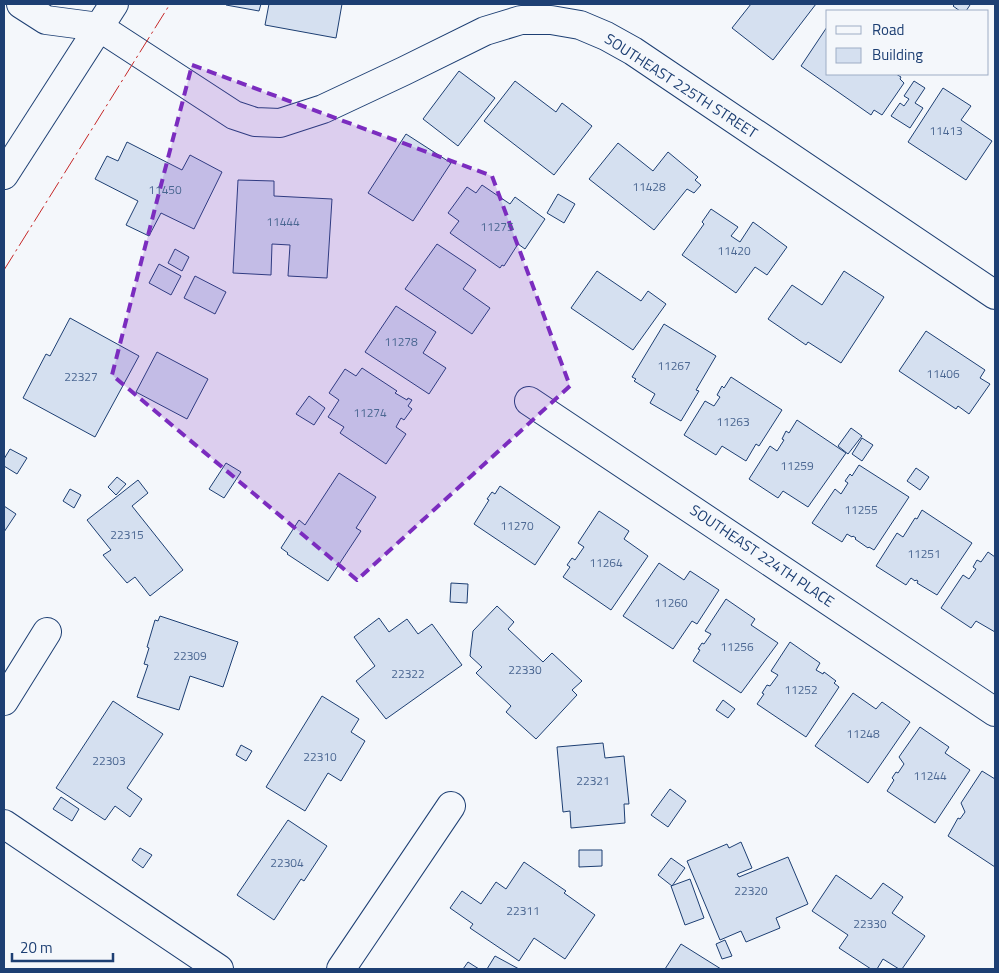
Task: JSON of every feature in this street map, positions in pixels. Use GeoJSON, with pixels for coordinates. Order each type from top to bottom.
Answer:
{"type":"FeatureCollection","features":[{"type":"Feature","properties":{"kind":"street","name":"SOUTHEAST 225TH STREET"},"geometry":{"type":"LineString","coordinates":[[21,4],[46,20],[96,16],[234,114],[255,122],[280,123],[323,109],[485,31],[521,20],[551,20],[580,25],[606,36],[633,51],[995,295]]}},
{"type":"Feature","properties":{"kind":"street"},"geometry":{"type":"LineString","coordinates":[[4,175],[96,16],[114,4]]}},
{"type":"Feature","properties":{"kind":"street","name":"SOUTHEAST 224TH PLACE"},"geometry":{"type":"LineString","coordinates":[[529,400],[995,712]]}},
{"type":"Feature","properties":{"kind":"street"},"geometry":{"type":"LineString","coordinates":[[4,700],[47,632]]}},
{"type":"Feature","properties":{"kind":"street"},"geometry":{"type":"LineString","coordinates":[[341,969],[451,806]]}},
{"type":"Feature","properties":{"kind":"street"},"geometry":{"type":"LineString","coordinates":[[4,824],[219,969]]}},
{"type":"Feature","properties":{"kind":"highlighted area"},"geometry":{"type":"Polygon","coordinates":[[[192,65],[492,176],[570,386],[357,580],[112,375],[192,65]]]}},
{"type":"Feature","properties":{"kind":"building"},"geometry":{"type":"Polygon","coordinates":[[[227,4],[261,4],[259,11],[227,4]]]}},
{"type":"Feature","properties":{"kind":"building"},"geometry":{"type":"Polygon","coordinates":[[[269,4],[342,4],[336,38],[265,25],[269,4]]]}},
{"type":"Feature","properties":{"kind":"building"},"geometry":{"type":"Polygon","coordinates":[[[751,4],[816,4],[773,60],[732,28],[751,4]]]}},
{"type":"Feature","properties":{"kind":"building"},"geometry":{"type":"Polygon","coordinates":[[[955,4],[970,5],[967,10],[959,10],[953,6],[955,4]]]}},
{"type":"Feature","properties":{"kind":"building"},"geometry":{"type":"Polygon","coordinates":[[[826,28],[826,75],[898,75],[904,83],[882,115],[874,110],[871,115],[801,66],[826,28]]]}},
{"type":"Feature","properties":{"kind":"building"},"geometry":{"type":"Polygon","coordinates":[[[459,71],[495,98],[458,146],[423,119],[459,71]]]}},
{"type":"Feature","properties":{"kind":"building"},"geometry":{"type":"Polygon","coordinates":[[[515,81],[556,112],[562,103],[592,126],[554,175],[484,121],[515,81]]]}},
{"type":"Feature","properties":{"kind":"building"},"geometry":{"type":"Polygon","coordinates":[[[914,81],[925,88],[915,103],[923,108],[910,128],[891,116],[900,103],[904,106],[909,99],[904,96],[914,81]]]}},
{"type":"Feature","properties":{"kind":"building"},"geometry":{"type":"Polygon","coordinates":[[[943,88],[971,106],[961,120],[992,141],[966,180],[908,142],[943,88]]]}},
{"type":"Feature","properties":{"kind":"building"},"geometry":{"type":"Polygon","coordinates":[[[406,134],[451,163],[413,221],[368,193],[406,134]]]}},
{"type":"Feature","properties":{"kind":"building"},"geometry":{"type":"Polygon","coordinates":[[[127,142],[182,170],[190,155],[222,172],[194,229],[161,213],[149,236],[126,225],[138,201],[95,179],[107,156],[118,161],[127,142]]]}},
{"type":"Feature","properties":{"kind":"building"},"geometry":{"type":"Polygon","coordinates":[[[618,143],[653,171],[668,152],[698,177],[695,180],[701,185],[694,193],[687,189],[654,230],[589,179],[618,143]]]}},
{"type":"Feature","properties":{"kind":"building"},"geometry":{"type":"Polygon","coordinates":[[[238,180],[274,181],[274,196],[332,199],[327,278],[288,276],[290,245],[272,244],[271,275],[233,273],[238,180]]]}},
{"type":"Feature","properties":{"kind":"building"},"geometry":{"type":"Polygon","coordinates":[[[482,185],[510,204],[515,197],[545,219],[525,249],[518,244],[504,266],[502,265],[500,268],[450,233],[459,221],[448,213],[467,187],[476,193],[482,185]]]}},
{"type":"Feature","properties":{"kind":"building"},"geometry":{"type":"Polygon","coordinates":[[[558,194],[575,204],[564,223],[547,213],[558,194]]]}},
{"type":"Feature","properties":{"kind":"building"},"geometry":{"type":"Polygon","coordinates":[[[711,209],[738,227],[731,236],[740,242],[753,222],[787,247],[767,275],[755,267],[736,293],[682,255],[704,224],[702,222],[711,209]]]}},
{"type":"Feature","properties":{"kind":"building"},"geometry":{"type":"Polygon","coordinates":[[[437,244],[476,270],[463,289],[490,308],[472,334],[405,289],[437,244]]]}},
{"type":"Feature","properties":{"kind":"building"},"geometry":{"type":"Polygon","coordinates":[[[175,249],[189,257],[182,271],[168,263],[175,249]]]}},
{"type":"Feature","properties":{"kind":"building"},"geometry":{"type":"Polygon","coordinates":[[[159,264],[181,276],[171,295],[149,283],[159,264]]]}},
{"type":"Feature","properties":{"kind":"building"},"geometry":{"type":"Polygon","coordinates":[[[597,271],[641,301],[648,291],[666,304],[633,350],[571,308],[597,271]]]}},
{"type":"Feature","properties":{"kind":"building"},"geometry":{"type":"Polygon","coordinates":[[[844,271],[884,297],[841,363],[808,342],[806,345],[768,319],[792,285],[822,305],[844,271]]]}},
{"type":"Feature","properties":{"kind":"building"},"geometry":{"type":"Polygon","coordinates":[[[195,276],[226,292],[215,314],[184,298],[195,276]]]}},
{"type":"Feature","properties":{"kind":"building"},"geometry":{"type":"Polygon","coordinates":[[[396,306],[436,332],[423,353],[446,368],[429,394],[365,352],[396,306]]]}},
{"type":"Feature","properties":{"kind":"building"},"geometry":{"type":"Polygon","coordinates":[[[70,318],[139,356],[95,437],[23,398],[46,354],[50,356],[70,318]]]}},
{"type":"Feature","properties":{"kind":"building"},"geometry":{"type":"Polygon","coordinates":[[[664,324],[716,356],[696,390],[699,391],[681,421],[650,403],[655,394],[634,381],[636,379],[632,377],[664,324]]]}},
{"type":"Feature","properties":{"kind":"building"},"geometry":{"type":"Polygon","coordinates":[[[926,331],[985,370],[980,378],[990,384],[969,414],[958,406],[956,409],[899,371],[926,331]]]}},
{"type":"Feature","properties":{"kind":"building"},"geometry":{"type":"Polygon","coordinates":[[[157,352],[208,379],[187,419],[136,392],[157,352]]]}},
{"type":"Feature","properties":{"kind":"building"},"geometry":{"type":"Polygon","coordinates":[[[362,368],[397,391],[395,393],[407,400],[408,398],[412,400],[408,406],[412,409],[404,420],[401,418],[396,427],[406,434],[386,464],[340,433],[344,427],[328,417],[339,400],[329,393],[345,369],[356,376],[362,368]]]}},
{"type":"Feature","properties":{"kind":"building"},"geometry":{"type":"Polygon","coordinates":[[[731,377],[782,410],[759,446],[756,444],[746,461],[722,446],[716,455],[684,435],[705,401],[714,406],[720,397],[717,395],[722,386],[724,388],[731,377]]]}},
{"type":"Feature","properties":{"kind":"building"},"geometry":{"type":"Polygon","coordinates":[[[309,396],[325,408],[314,425],[296,414],[309,396]]]}},
{"type":"Feature","properties":{"kind":"building"},"geometry":{"type":"Polygon","coordinates":[[[797,420],[846,453],[808,507],[783,491],[778,498],[749,479],[770,446],[777,451],[784,440],[782,439],[786,431],[789,433],[797,420]]]}},
{"type":"Feature","properties":{"kind":"building"},"geometry":{"type":"Polygon","coordinates":[[[851,428],[862,436],[848,454],[838,446],[851,428]]]}},
{"type":"Feature","properties":{"kind":"building"},"geometry":{"type":"Polygon","coordinates":[[[862,438],[873,445],[862,461],[852,454],[862,438]]]}},
{"type":"Feature","properties":{"kind":"building"},"geometry":{"type":"Polygon","coordinates":[[[10,449],[27,458],[17,474],[4,466],[4,459],[10,449]]]}},
{"type":"Feature","properties":{"kind":"building"},"geometry":{"type":"Polygon","coordinates":[[[226,463],[241,472],[224,498],[209,489],[226,463]]]}},
{"type":"Feature","properties":{"kind":"building"},"geometry":{"type":"Polygon","coordinates":[[[859,465],[909,497],[874,550],[847,534],[842,542],[812,523],[835,489],[841,494],[848,483],[845,481],[850,474],[852,476],[859,465]]]}},
{"type":"Feature","properties":{"kind":"building"},"geometry":{"type":"Polygon","coordinates":[[[916,468],[929,477],[920,490],[907,481],[916,468]]]}},
{"type":"Feature","properties":{"kind":"building"},"geometry":{"type":"Polygon","coordinates":[[[339,473],[376,497],[356,528],[361,531],[328,581],[281,548],[299,520],[305,525],[339,473]]]}},
{"type":"Feature","properties":{"kind":"building"},"geometry":{"type":"Polygon","coordinates":[[[117,477],[126,484],[116,495],[108,487],[117,477]]]}},
{"type":"Feature","properties":{"kind":"building"},"geometry":{"type":"Polygon","coordinates":[[[138,480],[148,493],[132,506],[183,570],[150,596],[135,577],[127,583],[103,555],[111,550],[87,520],[138,480]]]}},
{"type":"Feature","properties":{"kind":"building"},"geometry":{"type":"Polygon","coordinates":[[[500,486],[560,527],[535,565],[474,524],[489,500],[487,499],[492,492],[495,494],[500,486]]]}},
{"type":"Feature","properties":{"kind":"building"},"geometry":{"type":"Polygon","coordinates":[[[70,489],[81,495],[74,508],[63,501],[70,489]]]}},
{"type":"Feature","properties":{"kind":"building"},"geometry":{"type":"Polygon","coordinates":[[[4,506],[16,514],[4,532],[4,506]]]}},
{"type":"Feature","properties":{"kind":"building"},"geometry":{"type":"Polygon","coordinates":[[[922,510],[972,543],[937,595],[917,583],[918,581],[916,580],[911,578],[906,585],[876,566],[897,533],[903,537],[922,510]]]}},
{"type":"Feature","properties":{"kind":"building"},"geometry":{"type":"Polygon","coordinates":[[[599,511],[629,531],[624,539],[648,556],[611,610],[563,577],[570,567],[567,565],[572,558],[575,560],[584,547],[578,543],[599,511]]]}},
{"type":"Feature","properties":{"kind":"building"},"geometry":{"type":"Polygon","coordinates":[[[988,552],[995,557],[995,632],[976,621],[971,628],[941,608],[963,575],[969,579],[976,569],[973,567],[977,560],[981,562],[988,552]]]}},
{"type":"Feature","properties":{"kind":"building"},"geometry":{"type":"Polygon","coordinates":[[[659,563],[684,580],[690,571],[719,590],[697,624],[692,621],[673,649],[623,616],[659,563]]]}},
{"type":"Feature","properties":{"kind":"building"},"geometry":{"type":"Polygon","coordinates":[[[451,583],[468,584],[467,603],[450,602],[451,583]]]}},
{"type":"Feature","properties":{"kind":"building"},"geometry":{"type":"Polygon","coordinates":[[[726,599],[755,619],[751,625],[778,643],[741,693],[693,661],[702,643],[704,644],[711,634],[705,631],[726,599]]]}},
{"type":"Feature","properties":{"kind":"building"},"geometry":{"type":"Polygon","coordinates":[[[497,606],[514,622],[508,629],[543,662],[552,653],[582,681],[572,690],[577,695],[536,739],[506,712],[511,706],[476,673],[482,667],[470,656],[473,631],[497,606]]]}},
{"type":"Feature","properties":{"kind":"building"},"geometry":{"type":"Polygon","coordinates":[[[160,616],[238,642],[223,687],[190,676],[179,710],[137,697],[148,665],[144,664],[149,648],[147,647],[155,620],[158,621],[160,616]]]}},
{"type":"Feature","properties":{"kind":"building"},"geometry":{"type":"Polygon","coordinates":[[[379,618],[389,632],[407,619],[418,634],[432,624],[462,665],[386,719],[356,681],[375,666],[354,637],[379,618]]]}},
{"type":"Feature","properties":{"kind":"building"},"geometry":{"type":"Polygon","coordinates":[[[790,642],[820,663],[816,670],[823,674],[824,672],[836,681],[834,683],[839,687],[806,737],[757,704],[764,694],[762,693],[767,685],[770,686],[778,675],[771,671],[790,642]]]}},
{"type":"Feature","properties":{"kind":"building"},"geometry":{"type":"Polygon","coordinates":[[[853,693],[876,709],[882,702],[910,722],[868,783],[815,746],[853,693]]]}},
{"type":"Feature","properties":{"kind":"building"},"geometry":{"type":"Polygon","coordinates":[[[322,696],[359,719],[351,732],[365,741],[341,781],[328,773],[305,811],[266,787],[322,696]]]}},
{"type":"Feature","properties":{"kind":"building"},"geometry":{"type":"Polygon","coordinates":[[[723,700],[735,709],[728,718],[716,710],[723,700]]]}},
{"type":"Feature","properties":{"kind":"building"},"geometry":{"type":"Polygon","coordinates":[[[113,701],[163,734],[127,788],[142,799],[130,817],[115,806],[105,820],[56,788],[113,701]]]}},
{"type":"Feature","properties":{"kind":"building"},"geometry":{"type":"Polygon","coordinates":[[[920,727],[949,747],[945,753],[970,770],[935,823],[887,791],[894,780],[892,778],[904,764],[899,757],[920,727]]]}},
{"type":"Feature","properties":{"kind":"building"},"geometry":{"type":"Polygon","coordinates":[[[603,743],[605,758],[624,756],[629,804],[624,804],[625,823],[571,828],[570,811],[563,812],[557,747],[603,743]]]}},
{"type":"Feature","properties":{"kind":"building"},"geometry":{"type":"Polygon","coordinates":[[[241,745],[252,751],[246,761],[236,755],[241,745]]]}},
{"type":"Feature","properties":{"kind":"building"},"geometry":{"type":"Polygon","coordinates":[[[982,771],[995,779],[995,867],[948,836],[958,818],[960,819],[965,812],[961,803],[982,771]]]}},
{"type":"Feature","properties":{"kind":"building"},"geometry":{"type":"Polygon","coordinates":[[[670,789],[686,801],[668,827],[651,815],[670,789]]]}},
{"type":"Feature","properties":{"kind":"building"},"geometry":{"type":"Polygon","coordinates":[[[61,797],[79,809],[72,821],[53,809],[61,797]]]}},
{"type":"Feature","properties":{"kind":"building"},"geometry":{"type":"Polygon","coordinates":[[[288,820],[327,846],[304,881],[301,879],[274,920],[237,895],[288,820]]]}},
{"type":"Feature","properties":{"kind":"building"},"geometry":{"type":"Polygon","coordinates":[[[741,842],[752,868],[737,874],[739,877],[788,857],[808,904],[776,918],[780,928],[746,942],[741,931],[720,940],[687,861],[727,844],[729,848],[741,842]]]}},
{"type":"Feature","properties":{"kind":"building"},"geometry":{"type":"Polygon","coordinates":[[[140,848],[152,855],[143,868],[132,860],[140,848]]]}},
{"type":"Feature","properties":{"kind":"building"},"geometry":{"type":"Polygon","coordinates":[[[579,850],[602,850],[602,866],[579,867],[579,850]]]}},
{"type":"Feature","properties":{"kind":"building"},"geometry":{"type":"Polygon","coordinates":[[[671,858],[685,868],[672,886],[658,875],[671,858]]]}},
{"type":"Feature","properties":{"kind":"building"},"geometry":{"type":"Polygon","coordinates":[[[524,862],[566,891],[564,893],[595,915],[565,959],[534,938],[519,961],[470,928],[473,924],[450,908],[462,891],[481,904],[496,882],[506,889],[524,862]]]}},
{"type":"Feature","properties":{"kind":"building"},"geometry":{"type":"Polygon","coordinates":[[[836,875],[871,899],[883,883],[903,897],[892,913],[925,936],[902,969],[883,959],[877,969],[871,969],[839,948],[848,935],[812,911],[836,875]]]}},
{"type":"Feature","properties":{"kind":"building"},"geometry":{"type":"Polygon","coordinates":[[[690,879],[704,918],[685,925],[671,886],[690,879]]]}},
{"type":"Feature","properties":{"kind":"building"},"geometry":{"type":"Polygon","coordinates":[[[725,940],[732,956],[722,959],[716,944],[725,940]]]}},
{"type":"Feature","properties":{"kind":"building"},"geometry":{"type":"Polygon","coordinates":[[[681,944],[721,969],[665,969],[681,944]]]}},
{"type":"Feature","properties":{"kind":"building"},"geometry":{"type":"Polygon","coordinates":[[[495,956],[519,969],[487,969],[495,956]]]}},
{"type":"Feature","properties":{"kind":"building"},"geometry":{"type":"Polygon","coordinates":[[[468,962],[479,969],[463,969],[468,962]]]}},
{"type":"Feature","properties":{"kind":"power"},"geometry":{"type":"LineString","coordinates":[[4,270],[170,4]]}}]}
